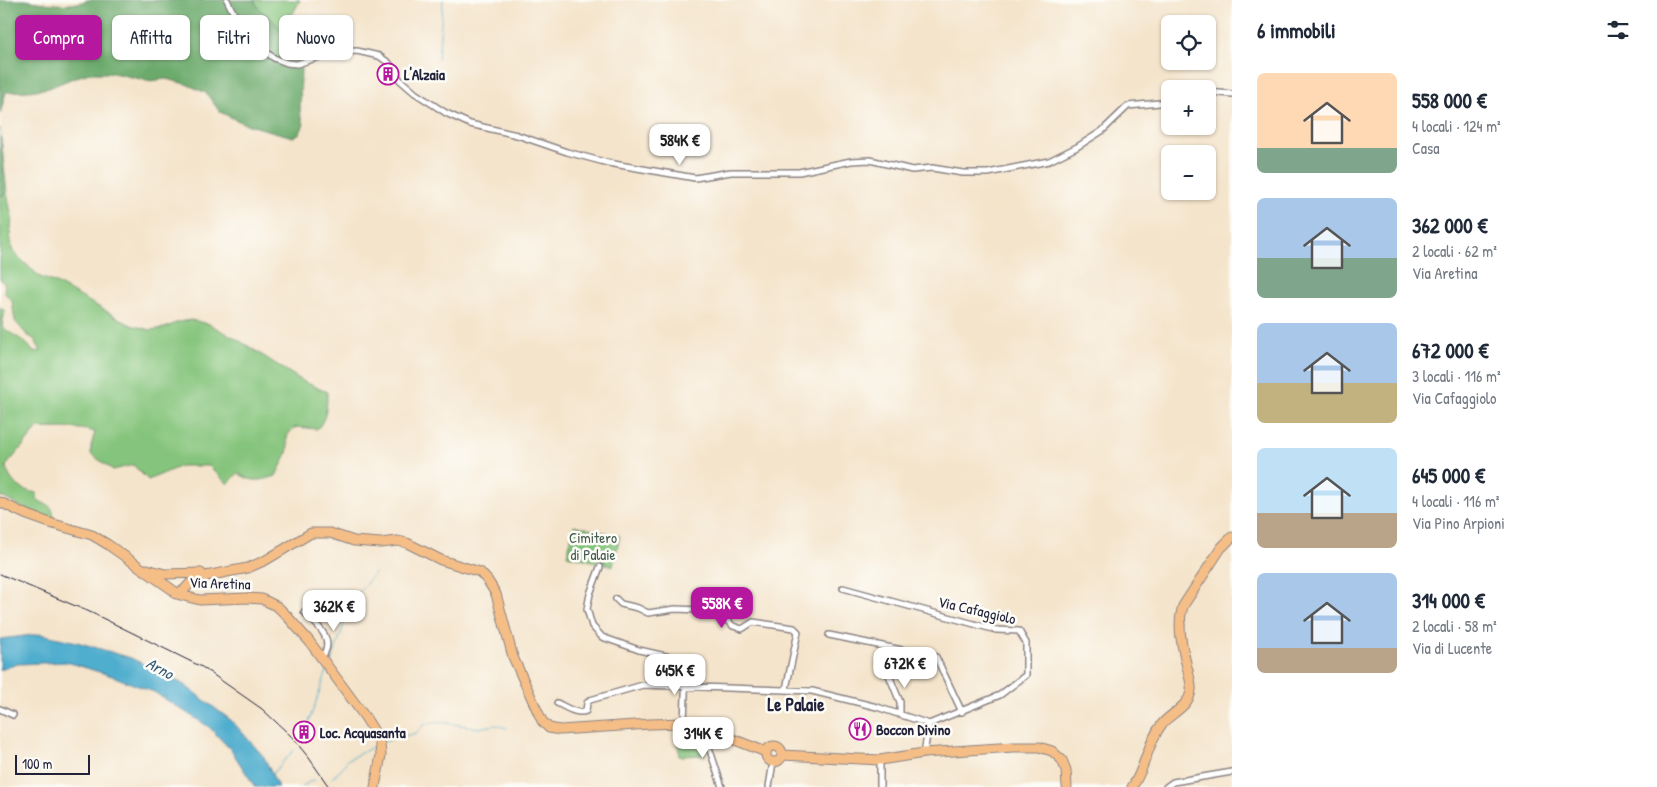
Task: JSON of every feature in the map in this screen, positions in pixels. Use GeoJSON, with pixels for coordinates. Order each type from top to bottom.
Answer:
{"type":"FeatureCollection","features":[{"type":"Feature","properties":{"kind":"main road","name":"Via Aretina"},"geometry":{"type":"LineString","coordinates":[[0,502],[50,524],[92,535],[176,594],[200,600],[253,598],[270,603],[287,616],[309,641],[365,718],[379,743],[381,754],[375,787]]}},
{"type":"Feature","properties":{"kind":"main road"},"geometry":{"type":"LineString","coordinates":[[202,573],[178,579],[174,585],[176,594],[184,590],[195,578],[248,568],[266,560],[311,533],[330,533],[354,541],[380,543],[398,541],[407,543],[441,560],[480,572],[488,581],[496,594],[513,657],[542,721],[549,728],[560,730],[684,723],[704,728],[766,752]]}},
{"type":"Feature","properties":{"kind":"main road"},"geometry":{"type":"LineString","coordinates":[[1132,787],[1137,781],[1143,761],[1156,732],[1189,698],[1191,689],[1181,638],[1180,614],[1221,548],[1232,536]]}},
{"type":"Feature","properties":{"kind":"main road"},"geometry":{"type":"LineString","coordinates":[[135,564],[157,573],[165,574],[226,572]]}},
{"type":"Feature","properties":{"kind":"main road"},"geometry":{"type":"LineString","coordinates":[[190,583],[191,594],[200,600]]}},
{"type":"Feature","properties":{"kind":"main road"},"geometry":{"type":"LineString","coordinates":[[776,746],[780,748],[782,755],[778,761],[773,762],[768,759],[766,752],[769,748],[776,746]]}},
{"type":"Feature","properties":{"kind":"main road"},"geometry":{"type":"LineString","coordinates":[[782,755],[880,760],[924,753],[1034,747],[1046,749],[1058,755],[1066,770],[1067,787]]}},
{"type":"Feature","properties":{"kind":"street"},"geometry":{"type":"LineString","coordinates":[[227,0],[242,30],[260,48],[274,58],[287,63],[297,64],[335,52],[357,50],[379,56],[389,63],[400,80],[415,92],[446,113],[470,124],[518,135],[608,164],[695,178],[731,172],[799,172],[852,161],[870,160],[912,170],[932,168],[963,173],[988,173],[1049,161],[1077,147],[1102,131],[1128,106],[1161,103]]}},
{"type":"Feature","properties":{"kind":"street"},"geometry":{"type":"LineString","coordinates":[[1216,93],[1232,94]]}},
{"type":"Feature","properties":{"kind":"street"},"geometry":{"type":"LineString","coordinates":[[600,567],[590,594],[587,609],[592,626],[602,637],[639,650],[679,659],[686,669],[684,723]]}},
{"type":"Feature","properties":{"kind":"street","name":"Via Cafaggiolo"},"geometry":{"type":"LineString","coordinates":[[843,588],[996,630],[1019,631],[1026,643],[1026,675],[1000,695],[929,724]]}},
{"type":"Feature","properties":{"kind":"street"},"geometry":{"type":"LineString","coordinates":[[616,599],[622,604],[648,613],[675,609],[701,610],[714,613],[723,617],[733,626],[742,629],[753,622],[794,628],[798,632],[786,689]]}},
{"type":"Feature","properties":{"kind":"street"},"geometry":{"type":"LineString","coordinates":[[304,612],[318,625],[326,638],[328,645],[326,652],[321,658]]}},
{"type":"Feature","properties":{"kind":"street"},"geometry":{"type":"LineString","coordinates":[[829,636],[936,657],[962,712]]}},
{"type":"Feature","properties":{"kind":"street"},"geometry":{"type":"LineString","coordinates":[[886,668],[900,702],[900,715]]}},
{"type":"Feature","properties":{"kind":"street"},"geometry":{"type":"LineString","coordinates":[[557,703],[578,713],[584,713],[586,711],[586,703],[590,700],[643,685],[812,691],[929,724],[924,753]]}},
{"type":"Feature","properties":{"kind":"street"},"geometry":{"type":"LineString","coordinates":[[0,709],[14,715]]}},
{"type":"Feature","properties":{"kind":"street"},"geometry":{"type":"LineString","coordinates":[[704,728],[722,787]]}},
{"type":"Feature","properties":{"kind":"street"},"geometry":{"type":"LineString","coordinates":[[880,760],[880,787]]}},
{"type":"Feature","properties":{"kind":"street"},"geometry":{"type":"LineString","coordinates":[[769,787],[773,762]]}},
{"type":"Feature","properties":{"kind":"street"},"geometry":{"type":"LineString","coordinates":[[1166,787],[1173,782],[1232,772]]}},
{"type":"Feature","properties":{"kind":"green space"},"geometry":{"type":"Polygon","coordinates":[[[0,0],[73,4],[88,0],[254,0],[259,9],[266,15],[200,15],[200,60],[269,60],[269,17],[279,28],[279,60],[297,60],[301,68],[300,113],[304,124],[300,133],[293,137],[245,124],[220,112],[206,93],[186,84],[166,79],[149,81],[113,73],[90,73],[49,88],[6,92],[0,114],[0,0]]]}},
{"type":"Feature","properties":{"kind":"green space"},"geometry":{"type":"Polygon","coordinates":[[[254,0],[300,0],[292,15],[279,15],[279,28],[269,15],[259,9],[254,0]]]}},
{"type":"Feature","properties":{"kind":"green space"},"geometry":{"type":"Polygon","coordinates":[[[0,128],[7,193],[0,197],[0,128]]]}},
{"type":"Feature","properties":{"kind":"green space"},"geometry":{"type":"Polygon","coordinates":[[[7,193],[12,218],[10,239],[13,252],[40,277],[56,283],[131,325],[150,330],[165,328],[178,322],[191,320],[209,324],[237,339],[301,380],[327,392],[326,412],[323,421],[317,429],[296,427],[288,434],[287,453],[276,476],[252,480],[238,473],[228,484],[209,466],[181,466],[148,480],[133,465],[113,470],[91,454],[95,432],[74,428],[38,428],[6,466],[10,477],[17,485],[37,493],[37,499],[51,508],[54,520],[25,509],[0,496],[0,307],[5,311],[2,326],[27,344],[33,352],[41,351],[34,339],[27,335],[15,321],[12,301],[4,292],[5,284],[0,279],[0,230],[2,228],[0,228],[0,197],[7,193]]]}},
{"type":"Feature","properties":{"kind":"green space","name":"Cimitero di Palaie"},"geometry":{"type":"Polygon","coordinates":[[[574,525],[620,536],[613,566],[567,555],[574,525]]]}},
{"type":"Feature","properties":{"kind":"green space"},"geometry":{"type":"Polygon","coordinates":[[[704,741],[705,755],[679,756],[678,742],[704,741]]]}},
{"type":"Feature","properties":{"kind":"water","name":"Arno"},"geometry":{"type":"Polygon","coordinates":[[[41,634],[77,642],[131,658],[183,684],[232,721],[264,757],[278,787],[255,787],[231,750],[209,727],[154,692],[67,662],[18,664],[0,670],[0,639],[41,634]]]}},
{"type":"Feature","properties":{"kind":"waterway"},"geometry":{"type":"LineString","coordinates":[[438,59],[443,0]]}},
{"type":"Feature","properties":{"kind":"waterway"},"geometry":{"type":"LineString","coordinates":[[331,663],[352,601],[375,573]]}},
{"type":"Feature","properties":{"kind":"waterway"},"geometry":{"type":"LineString","coordinates":[[309,721],[327,671]]}},
{"type":"Feature","properties":{"kind":"waterway"},"geometry":{"type":"LineString","coordinates":[[383,742],[416,733],[425,724],[440,722],[479,728],[495,725],[507,728]]}},
{"type":"Feature","properties":{"kind":"waterway"},"geometry":{"type":"LineString","coordinates":[[332,778],[342,769],[347,760],[377,745]]}},
{"type":"Feature","properties":{"kind":"waterway"},"geometry":{"type":"LineString","coordinates":[[271,775],[294,750]]}},
{"type":"Feature","properties":{"kind":"waterway"},"geometry":{"type":"LineString","coordinates":[[302,787],[315,780]]}},
{"type":"Feature","properties":{"kind":"railway"},"geometry":{"type":"LineString","coordinates":[[0,574],[92,613],[202,667],[262,709],[290,735],[329,787]]}},
{"type":"Feature","properties":{"kind":"place","name":"L'Alzaia"},"geometry":{"type":"Point","coordinates":[388,74]}},
{"type":"Feature","properties":{"kind":"place","name":"Boccon Divino"},"geometry":{"type":"Point","coordinates":[860,729]}},
{"type":"Feature","properties":{"kind":"place","name":"Loc. Acquasanta"},"geometry":{"type":"Point","coordinates":[304,732]}},
{"type":"Feature","properties":{"kind":"district","name":"Le Palaie"},"geometry":{"type":"Point","coordinates":[796,704]}}]}
